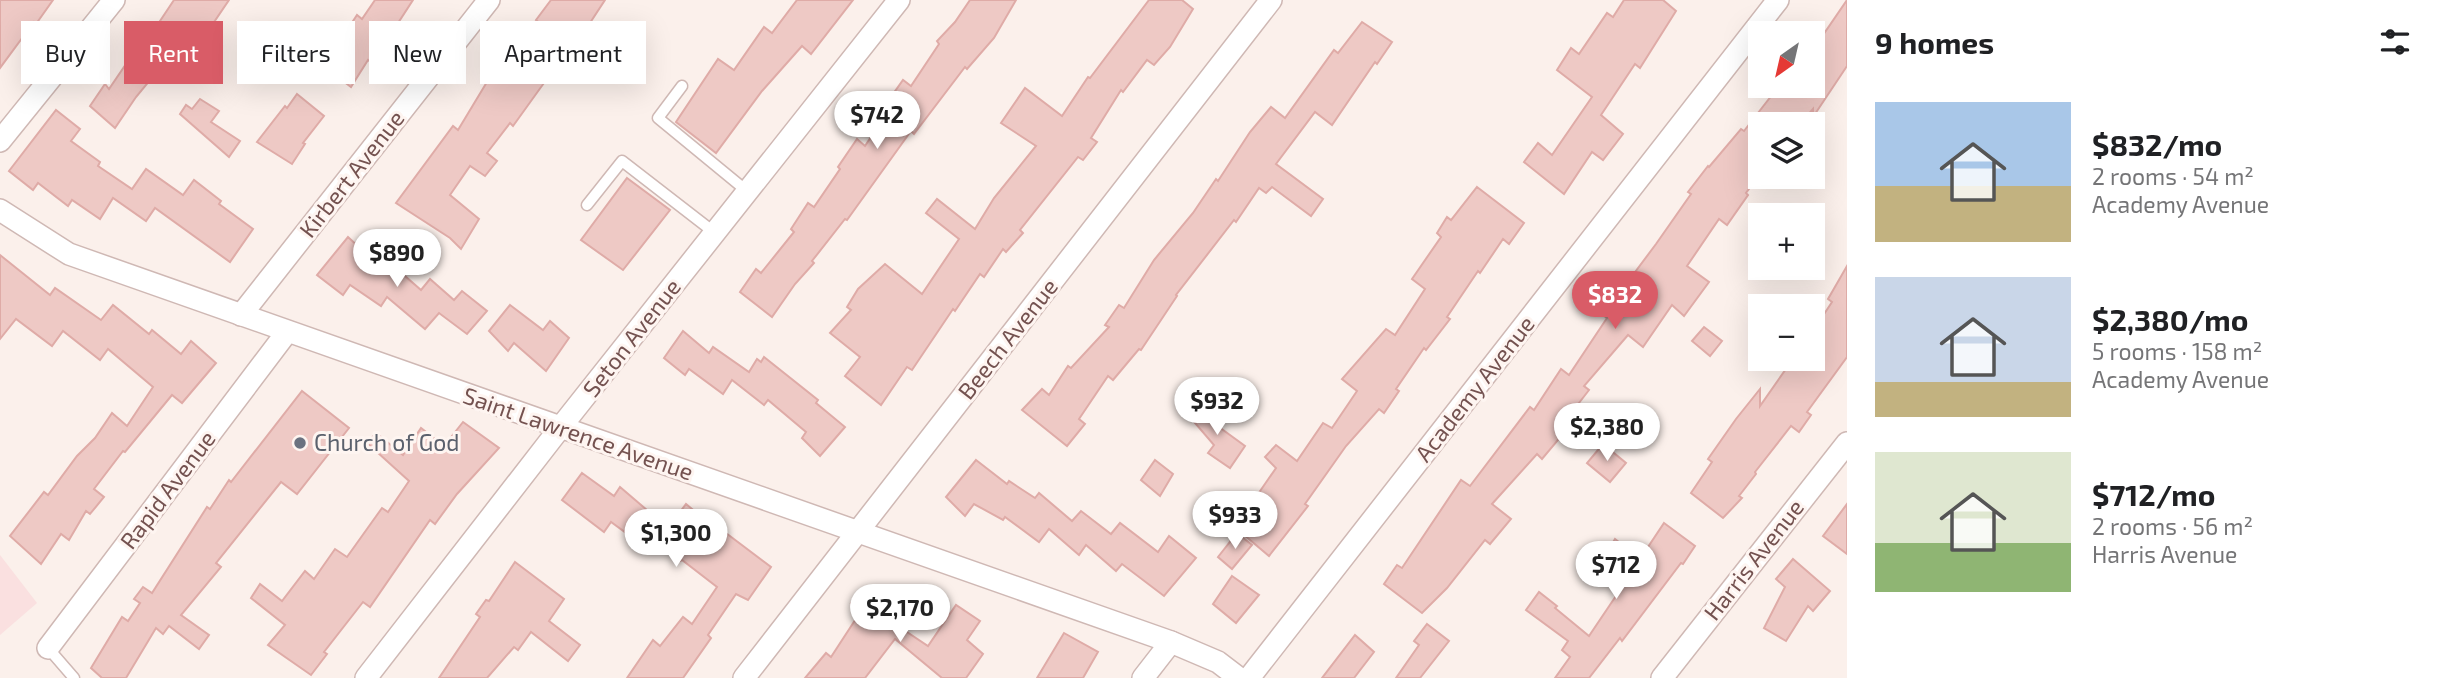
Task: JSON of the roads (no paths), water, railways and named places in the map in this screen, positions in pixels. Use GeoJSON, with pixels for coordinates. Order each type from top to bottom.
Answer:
{"type":"FeatureCollection","features":[{"type":"Feature","properties":{"kind":"street"},"geometry":{"type":"LineString","coordinates":[[0,141],[114,0]]}},
{"type":"Feature","properties":{"kind":"street","name":"Kirbert Avenue"},"geometry":{"type":"LineString","coordinates":[[241,315],[489,0]]}},
{"type":"Feature","properties":{"kind":"street","name":"Seton Avenue"},"geometry":{"type":"LineString","coordinates":[[366,678],[560,428],[900,0]]}},
{"type":"Feature","properties":{"kind":"street","name":"Beech Avenue"},"geometry":{"type":"LineString","coordinates":[[744,678],[1271,0]]}},
{"type":"Feature","properties":{"kind":"street","name":"Academy Avenue"},"geometry":{"type":"LineString","coordinates":[[1249,678],[1778,0]]}},
{"type":"Feature","properties":{"kind":"street","name":"Saint Lawrence Avenue"},"geometry":{"type":"LineString","coordinates":[[0,210],[69,254],[1171,642],[1218,662],[1239,678]]}},
{"type":"Feature","properties":{"kind":"street","name":"Rapid Avenue"},"geometry":{"type":"LineString","coordinates":[[48,648],[287,332]]}},
{"type":"Feature","properties":{"kind":"street","name":"Harris Avenue"},"geometry":{"type":"LineString","coordinates":[[1662,678],[1847,443]]}},
{"type":"Feature","properties":{"kind":"street"},"geometry":{"type":"LineString","coordinates":[[1143,678],[1171,642]]}},
{"type":"Feature","properties":{"kind":"lane"},"geometry":{"type":"LineString","coordinates":[[682,86],[658,118],[748,192]]}},
{"type":"Feature","properties":{"kind":"lane"},"geometry":{"type":"LineString","coordinates":[[587,205],[622,161],[715,233]]}},
{"type":"Feature","properties":{"kind":"lane"},"geometry":{"type":"LineString","coordinates":[[48,648],[74,678]]}},
{"type":"Feature","properties":{"kind":"place","name":"Church of God"},"geometry":{"type":"Point","coordinates":[300,443]}}]}
